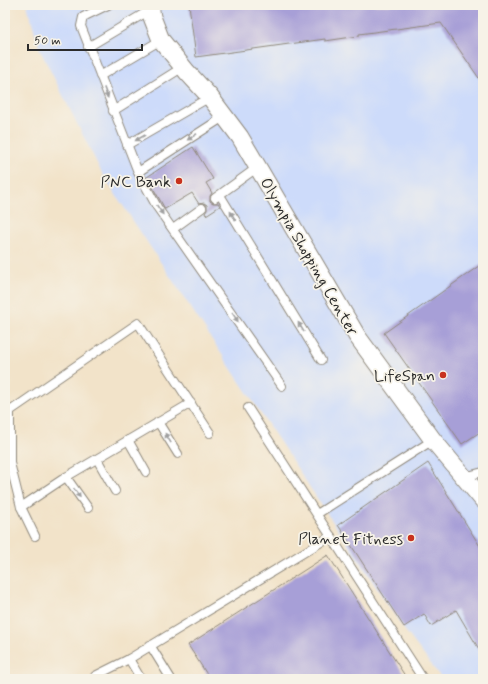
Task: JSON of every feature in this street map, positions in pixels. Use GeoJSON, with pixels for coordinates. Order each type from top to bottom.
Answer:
{"type":"FeatureCollection","features":[{"type":"Feature","properties":{"kind":"street","name":"Olympia Shopping Center"},"geometry":{"type":"LineString","coordinates":[[150,8],[161,40],[210,97],[240,137],[357,336],[432,440],[483,500]]}},
{"type":"Feature","properties":{"kind":"lane"},"geometry":{"type":"LineString","coordinates":[[108,5],[83,17],[81,26],[138,172],[157,207],[282,386]]}},
{"type":"Feature","properties":{"kind":"lane"},"geometry":{"type":"LineString","coordinates":[[88,47],[150,8]]}},
{"type":"Feature","properties":{"kind":"lane"},"geometry":{"type":"LineString","coordinates":[[100,76],[161,40]]}},
{"type":"Feature","properties":{"kind":"lane"},"geometry":{"type":"LineString","coordinates":[[114,112],[183,67]]}},
{"type":"Feature","properties":{"kind":"lane"},"geometry":{"type":"LineString","coordinates":[[127,145],[210,97]]}},
{"type":"Feature","properties":{"kind":"lane"},"geometry":{"type":"LineString","coordinates":[[138,172],[225,116]]}},
{"type":"Feature","properties":{"kind":"lane"},"geometry":{"type":"LineString","coordinates":[[258,167],[218,196],[321,360]]}},
{"type":"Feature","properties":{"kind":"lane"},"geometry":{"type":"LineString","coordinates":[[173,230],[202,208]]}},
{"type":"Feature","properties":{"kind":"lane"},"geometry":{"type":"LineString","coordinates":[[35,536],[21,507],[10,463],[10,411],[138,323],[210,433]]}},
{"type":"Feature","properties":{"kind":"lane"},"geometry":{"type":"LineString","coordinates":[[21,507],[66,477],[191,403]]}},
{"type":"Feature","properties":{"kind":"lane"},"geometry":{"type":"LineString","coordinates":[[248,408],[423,679]]}},
{"type":"Feature","properties":{"kind":"lane"},"geometry":{"type":"LineString","coordinates":[[158,422],[178,454]]}},
{"type":"Feature","properties":{"kind":"lane"},"geometry":{"type":"LineString","coordinates":[[128,440],[146,472]]}},
{"type":"Feature","properties":{"kind":"lane"},"geometry":{"type":"LineString","coordinates":[[317,514],[432,440]]}},
{"type":"Feature","properties":{"kind":"lane"},"geometry":{"type":"LineString","coordinates":[[97,459],[115,491]]}},
{"type":"Feature","properties":{"kind":"lane"},"geometry":{"type":"LineString","coordinates":[[464,477],[483,472]]}},
{"type":"Feature","properties":{"kind":"lane"},"geometry":{"type":"LineString","coordinates":[[66,477],[88,508]]}},
{"type":"Feature","properties":{"kind":"lane"},"geometry":{"type":"LineString","coordinates":[[95,676],[129,659],[331,536]]}},
{"type":"Feature","properties":{"kind":"lane"},"geometry":{"type":"LineString","coordinates":[[150,645],[171,679]]}},
{"type":"Feature","properties":{"kind":"lane"},"geometry":{"type":"LineString","coordinates":[[129,659],[141,679]]}},
{"type":"Feature","properties":{"kind":"shaded area"},"geometry":{"type":"Polygon","coordinates":[[[27,5],[483,5],[483,679],[442,679],[404,629],[104,177],[40,50],[27,5]]]}},
{"type":"Feature","properties":{"kind":"building"},"geometry":{"type":"Polygon","coordinates":[[[189,5],[483,5],[483,84],[441,23],[359,34],[359,36],[325,41],[325,39],[196,57],[189,5]]]}},
{"type":"Feature","properties":{"kind":"building","name":"PNC Bank"},"geometry":{"type":"Polygon","coordinates":[[[193,147],[213,179],[206,183],[212,193],[210,196],[210,201],[213,203],[218,203],[220,206],[206,215],[207,205],[204,203],[199,204],[192,193],[165,209],[147,177],[193,147]]]}},
{"type":"Feature","properties":{"kind":"building"},"geometry":{"type":"Polygon","coordinates":[[[483,263],[483,430],[462,444],[384,333],[483,263]]]}},
{"type":"Feature","properties":{"kind":"building","name":"Planet Fitness"},"geometry":{"type":"Polygon","coordinates":[[[428,463],[483,551],[483,656],[456,610],[431,626],[424,614],[404,627],[338,525],[428,463]]]}},
{"type":"Feature","properties":{"kind":"building"},"geometry":{"type":"Polygon","coordinates":[[[328,555],[407,679],[210,679],[188,645],[328,555]]]}},
{"type":"Feature","properties":{"kind":"place","name":"PNC Bank"},"geometry":{"type":"Point","coordinates":[179,181]}},
{"type":"Feature","properties":{"kind":"place","name":"LifeSpan"},"geometry":{"type":"Point","coordinates":[443,375]}},
{"type":"Feature","properties":{"kind":"place","name":"Planet Fitness"},"geometry":{"type":"Point","coordinates":[411,538]}}]}
